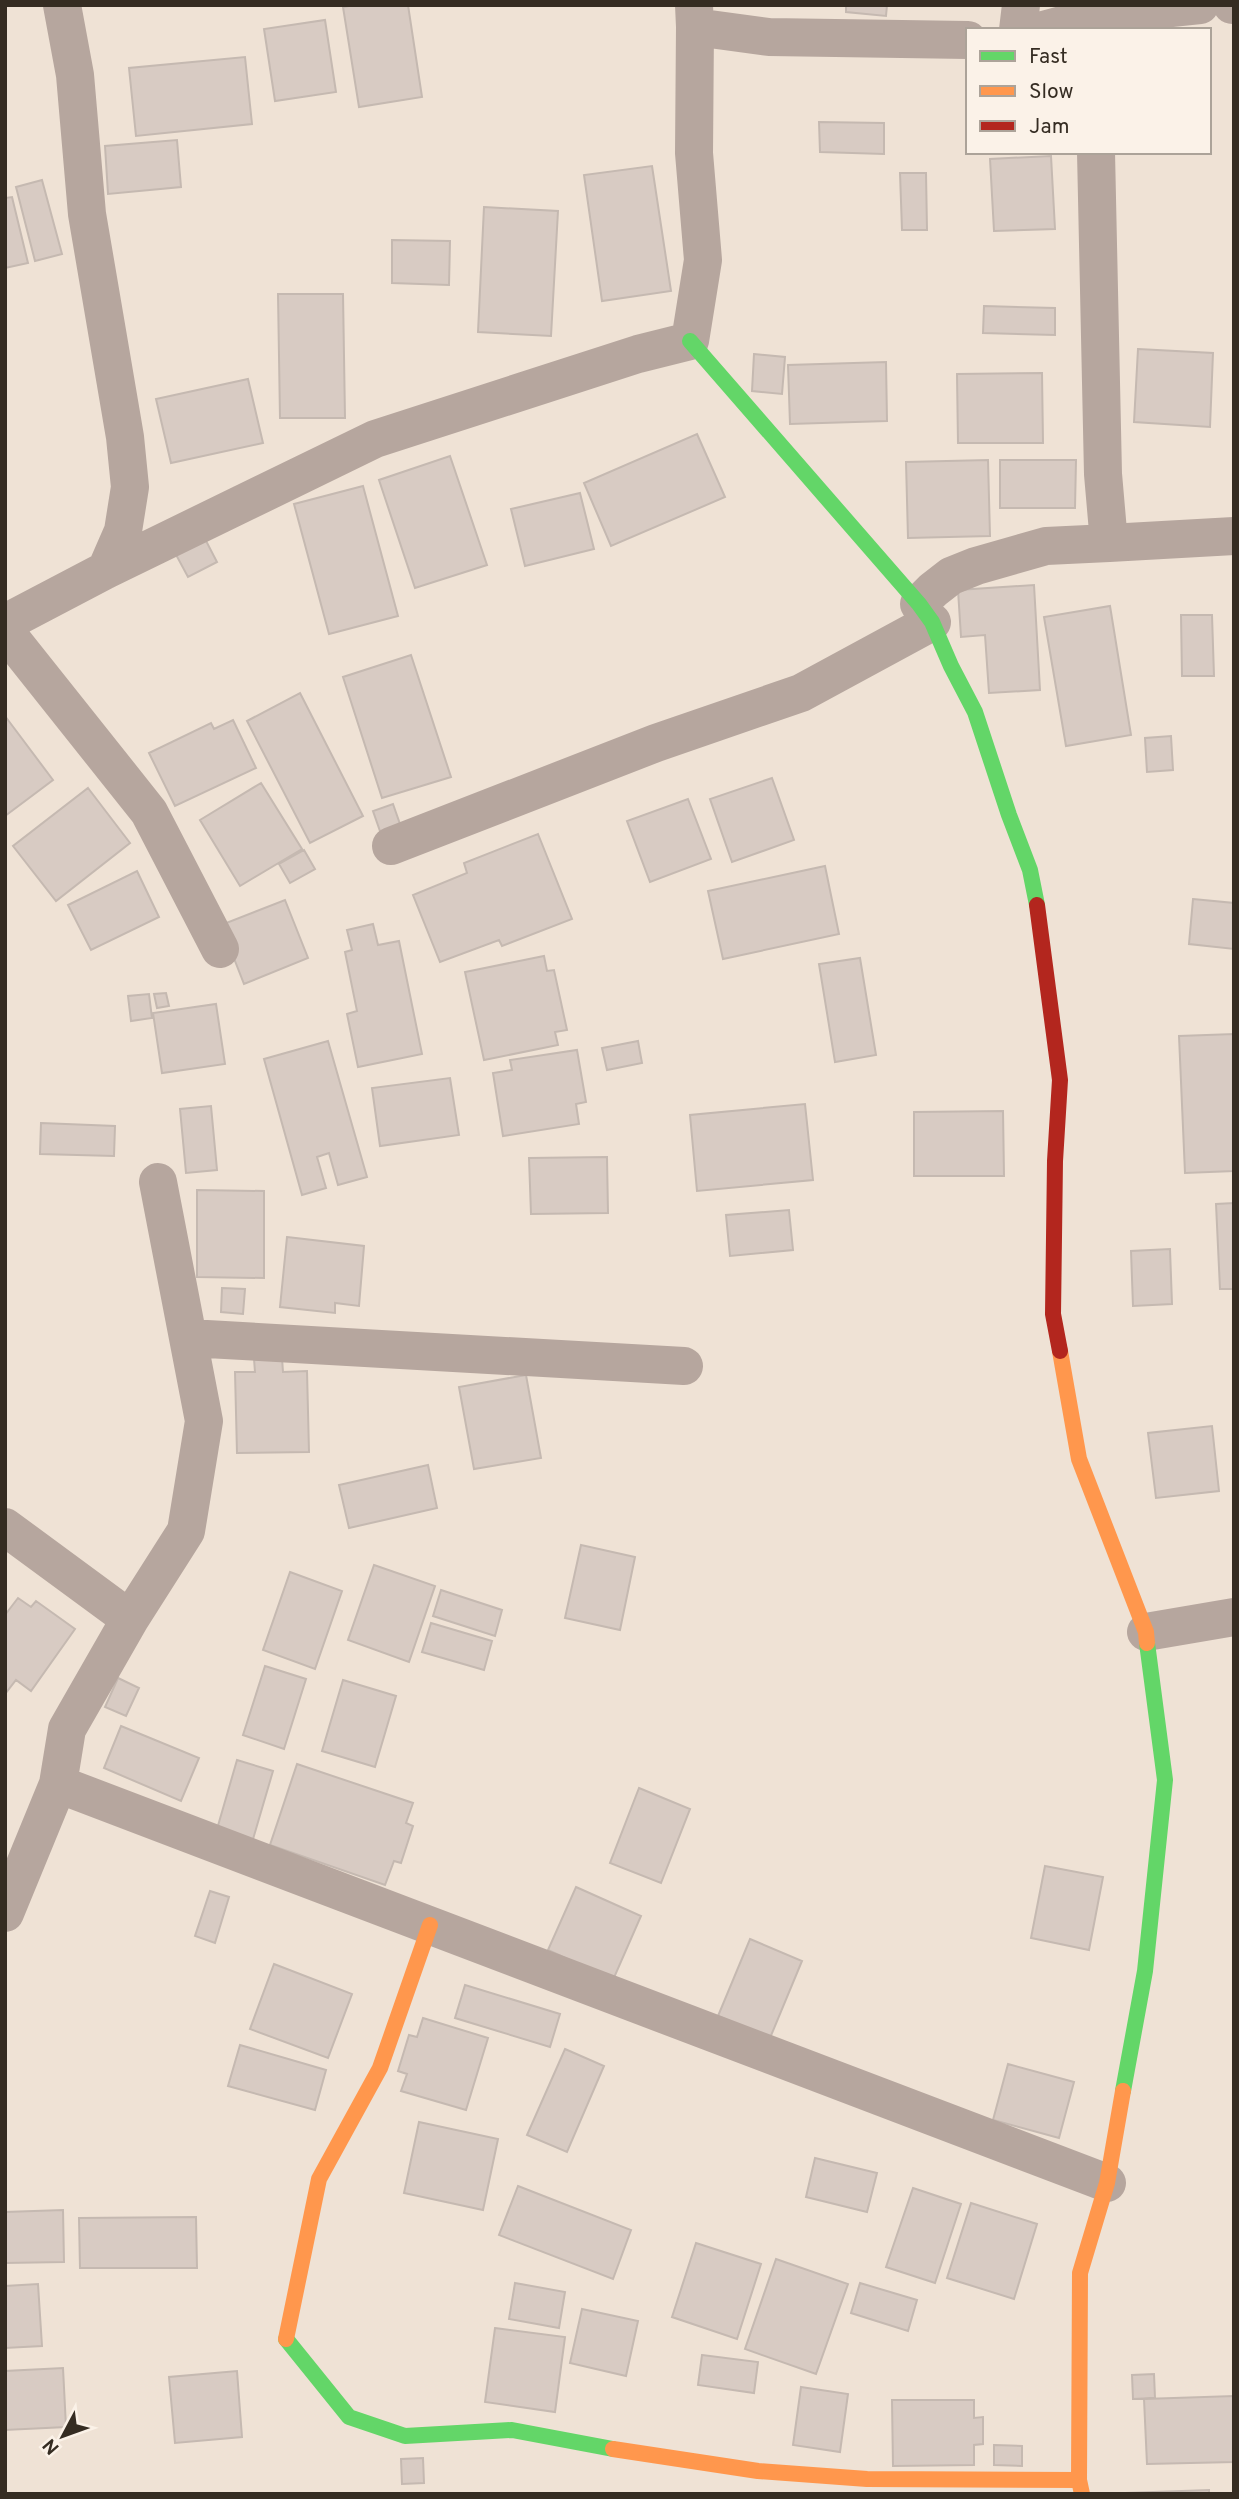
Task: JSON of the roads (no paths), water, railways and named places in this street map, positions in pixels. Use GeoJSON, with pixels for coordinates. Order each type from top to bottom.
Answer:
{"type":"FeatureCollection","features":[{"type":"Feature","properties":{"kind":"street"},"geometry":{"type":"LineString","coordinates":[[62,5],[75,75],[87,214],[123,424],[130,487],[123,531],[106,570]]}},
{"type":"Feature","properties":{"kind":"street"},"geometry":{"type":"LineString","coordinates":[[1018,28],[1021,5]]}},
{"type":"Feature","properties":{"kind":"street"},"geometry":{"type":"LineString","coordinates":[[1058,28],[1200,5]]}},
{"type":"Feature","properties":{"kind":"street"},"geometry":{"type":"LineString","coordinates":[[690,341],[703,260],[694,153],[694,16],[769,37],[966,40]]}},
{"type":"Feature","properties":{"kind":"street"},"geometry":{"type":"LineString","coordinates":[[1096,154],[1103,474],[1109,543]]}},
{"type":"Feature","properties":{"kind":"street"},"geometry":{"type":"LineString","coordinates":[[5,623],[106,570],[376,439],[626,358],[690,341]]}},
{"type":"Feature","properties":{"kind":"street"},"geometry":{"type":"LineString","coordinates":[[430,1925],[380,2068],[319,2179],[286,2340],[349,2417],[405,2436],[512,2430],[633,2453],[758,2471],[867,2479],[1081,2487],[1080,2273],[1107,2183],[1145,1971],[1165,1780],[1146,1632],[1079,1460],[1053,1314],[1055,1161],[1060,1080],[1042,932],[1030,870],[975,712],[926,613],[690,341]]}},
{"type":"Feature","properties":{"kind":"street"},"geometry":{"type":"LineString","coordinates":[[391,846],[656,743],[801,693],[926,613],[933,590],[951,576],[976,566],[1046,546],[1234,536]]}},
{"type":"Feature","properties":{"kind":"street"},"geometry":{"type":"LineString","coordinates":[[5,631],[149,811],[220,949]]}},
{"type":"Feature","properties":{"kind":"street"},"geometry":{"type":"LineString","coordinates":[[5,1913],[58,1784],[67,1729],[130,1619],[186,1531],[204,1421],[158,1182]]}},
{"type":"Feature","properties":{"kind":"street"},"geometry":{"type":"LineString","coordinates":[[189,1338],[684,1366]]}},
{"type":"Feature","properties":{"kind":"street"},"geometry":{"type":"LineString","coordinates":[[5,1527],[130,1619]]}},
{"type":"Feature","properties":{"kind":"street"},"geometry":{"type":"LineString","coordinates":[[1146,1632],[1234,1617]]}},
{"type":"Feature","properties":{"kind":"street"},"geometry":{"type":"LineString","coordinates":[[58,1784],[1107,2183]]}}]}
